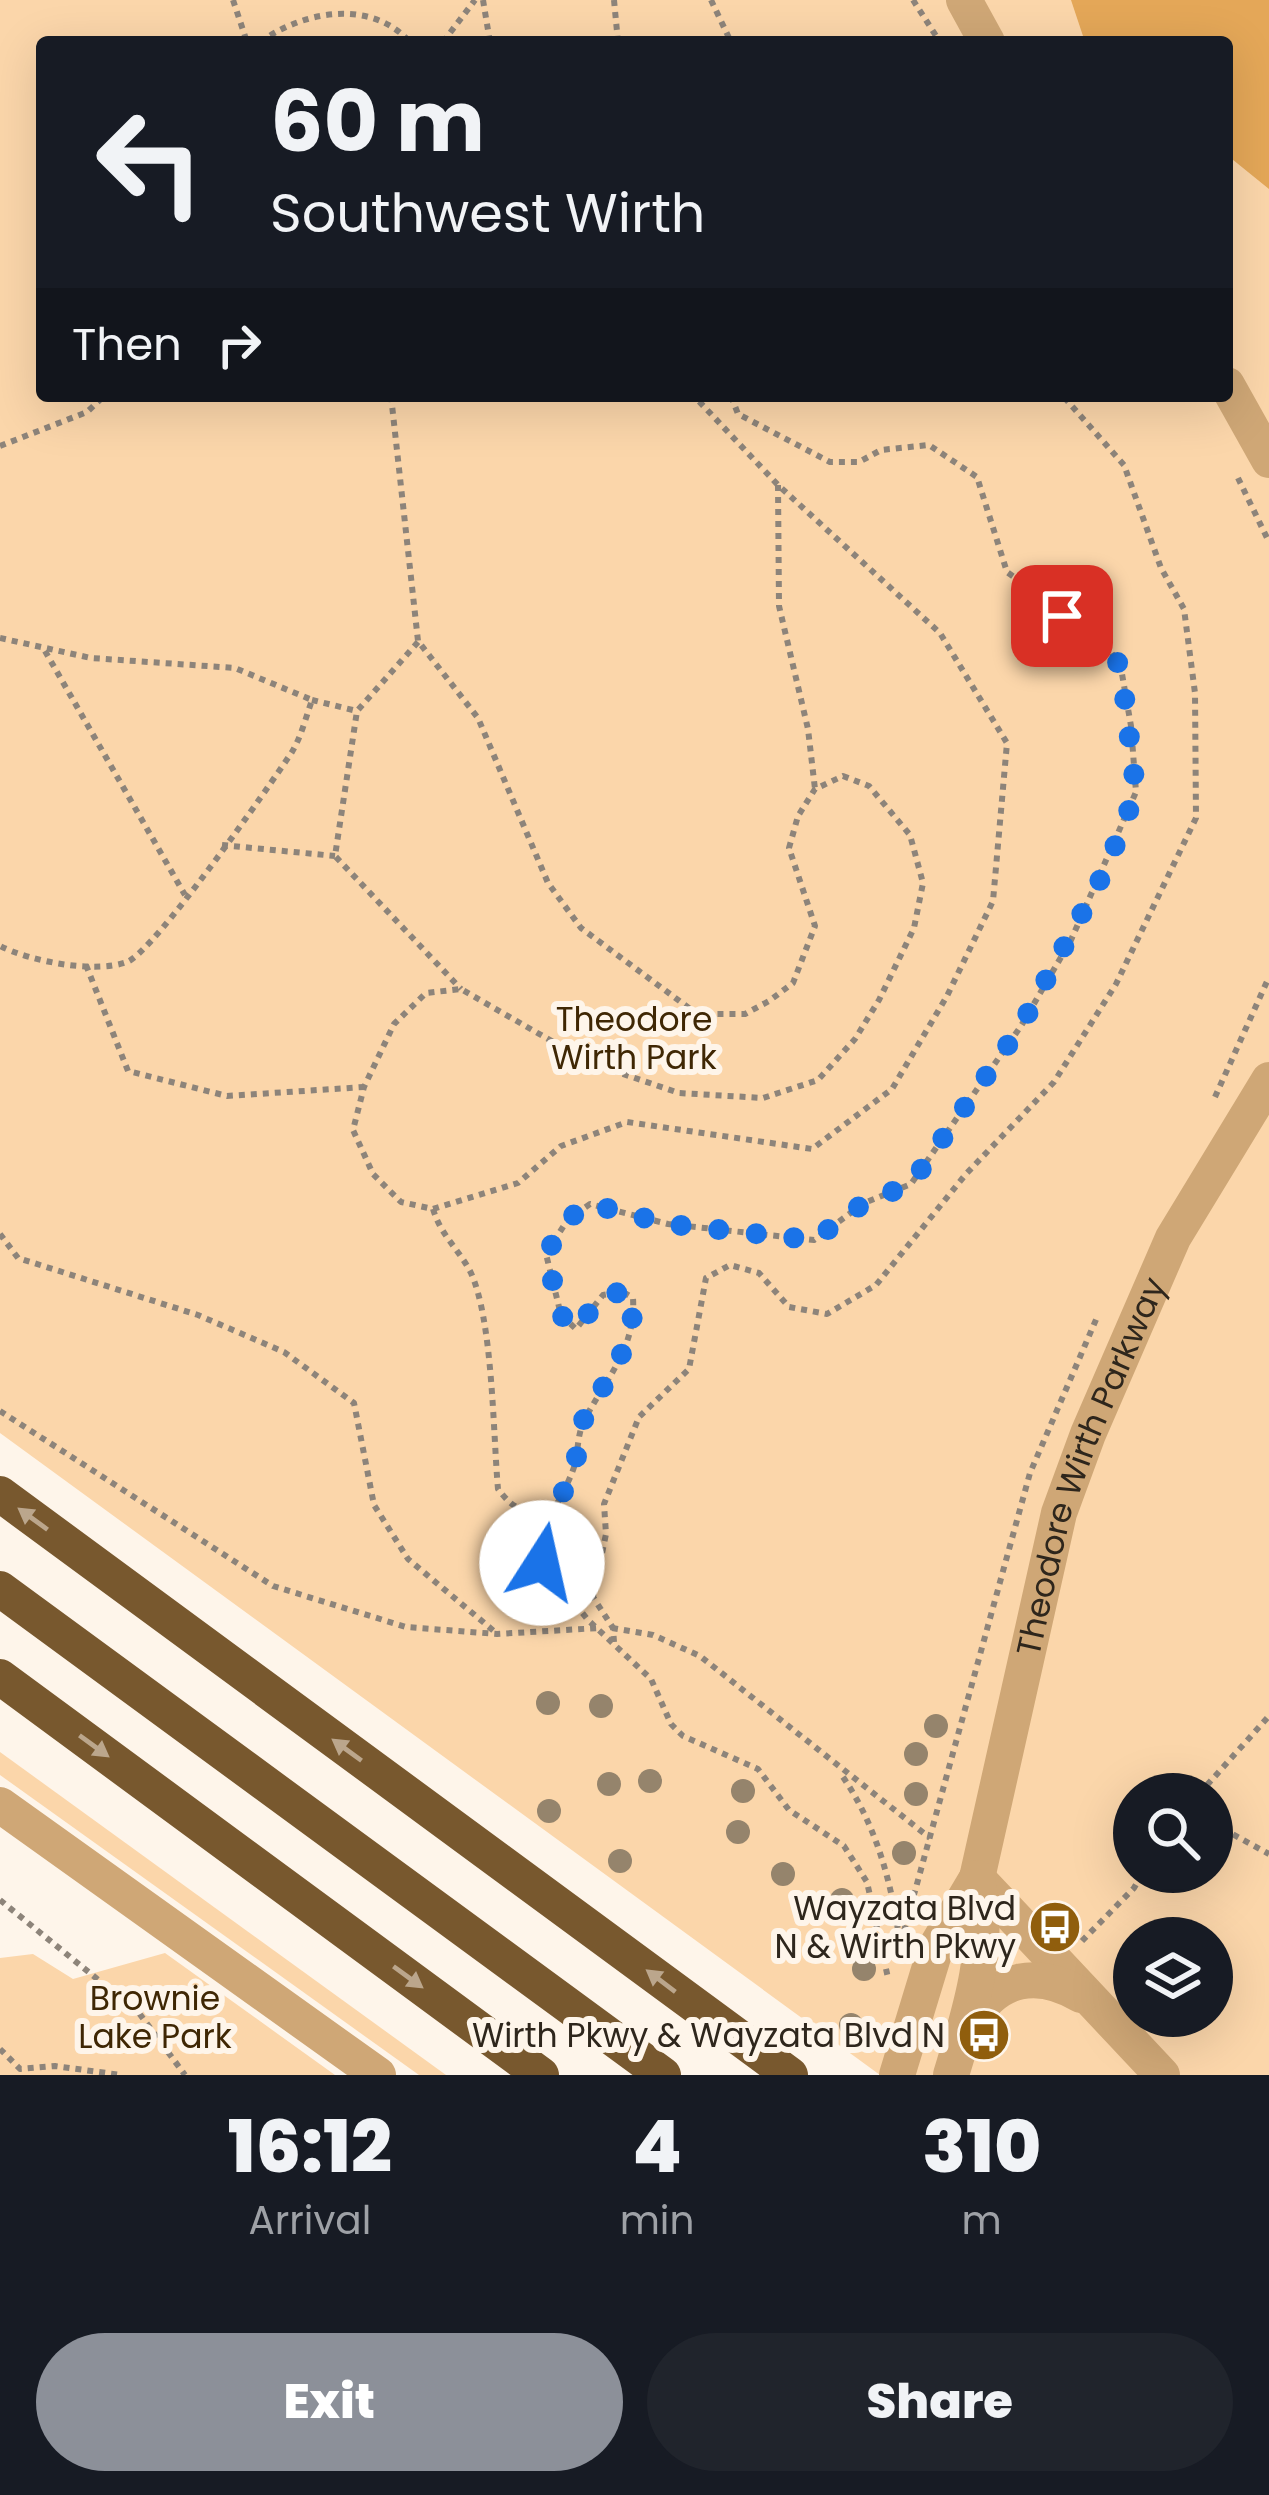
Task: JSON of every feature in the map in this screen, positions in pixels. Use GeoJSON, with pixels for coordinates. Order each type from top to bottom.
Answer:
{"type":"FeatureCollection","features":[{"type":"Feature","properties":{"kind":"highway"},"geometry":{"type":"LineString","coordinates":[[0,1494],[790,2075]]}},
{"type":"Feature","properties":{"kind":"highway"},"geometry":{"type":"LineString","coordinates":[[0,1589],[664,2075]]}},
{"type":"Feature","properties":{"kind":"highway"},"geometry":{"type":"LineString","coordinates":[[0,1677],[541,2075]]}},
{"type":"Feature","properties":{"kind":"street"},"geometry":{"type":"LineString","coordinates":[[964,0],[984,36]]}},
{"type":"Feature","properties":{"kind":"street"},"geometry":{"type":"LineString","coordinates":[[1233,396],[1269,460]]}},
{"type":"Feature","properties":{"kind":"street","name":"Theodore Wirth Parkway"},"geometry":{"type":"LineString","coordinates":[[897,2075],[936,1947],[976,1878],[1059,1513],[1088,1434],[1173,1238],[1269,1080]]}},
{"type":"Feature","properties":{"kind":"street"},"geometry":{"type":"LineString","coordinates":[[0,1804],[378,2075]]}},
{"type":"Feature","properties":{"kind":"street"},"geometry":{"type":"LineString","coordinates":[[976,1878],[1162,2075]]}},
{"type":"Feature","properties":{"kind":"street","name":"Theodore Wirth Parkway"},"geometry":{"type":"LineString","coordinates":[[951,2075],[982,1955],[985,1916],[976,1878]]}},
{"type":"Feature","properties":{"kind":"street"},"geometry":{"type":"LineString","coordinates":[[963,2035],[980,2006],[1010,1982],[1051,1981],[1097,2005]]}},
{"type":"Feature","properties":{"kind":"path"},"geometry":{"type":"LineString","coordinates":[[232,0],[245,36]]}},
{"type":"Feature","properties":{"kind":"path"},"geometry":{"type":"LineString","coordinates":[[448,36],[479,0]]}},
{"type":"Feature","properties":{"kind":"path"},"geometry":{"type":"LineString","coordinates":[[479,0],[488,36]]}},
{"type":"Feature","properties":{"kind":"path"},"geometry":{"type":"LineString","coordinates":[[614,0],[617,36]]}},
{"type":"Feature","properties":{"kind":"path"},"geometry":{"type":"LineString","coordinates":[[711,0],[728,36]]}},
{"type":"Feature","properties":{"kind":"path"},"geometry":{"type":"LineString","coordinates":[[913,0],[936,36]]}},
{"type":"Feature","properties":{"kind":"path"},"geometry":{"type":"LineString","coordinates":[[270,36],[318,8],[361,5],[398,23],[406,36]]}},
{"type":"Feature","properties":{"kind":"path"},"geometry":{"type":"LineString","coordinates":[[0,446],[87,412],[98,402]]}},
{"type":"Feature","properties":{"kind":"path"},"geometry":{"type":"LineString","coordinates":[[222,845],[335,856],[461,989],[588,1062],[679,1093],[763,1098],[818,1080],[855,1040],[914,928],[923,883],[910,835],[869,786],[843,776],[815,789],[798,816],[789,848],[815,926],[793,983],[745,1014],[697,1014],[581,928],[548,883],[478,718],[418,641],[392,402]]}},
{"type":"Feature","properties":{"kind":"path"},"geometry":{"type":"LineString","coordinates":[[461,989],[426,993],[394,1024],[364,1087],[353,1130],[373,1174],[401,1202],[433,1209],[518,1183],[560,1146],[627,1122],[812,1149],[892,1089],[993,901],[1007,743],[940,633],[778,484],[700,402]]}},
{"type":"Feature","properties":{"kind":"path"},"geometry":{"type":"LineString","coordinates":[[733,402],[738,414],[830,462],[860,462],[881,450],[929,445],[977,477],[1006,572],[1106,644],[1121,668],[1136,792],[1071,940],[1021,1026],[911,1184],[864,1203],[814,1240],[668,1224],[590,1204],[568,1219],[546,1254],[561,1315],[576,1329],[603,1295],[622,1292],[633,1298],[634,1322],[625,1352],[582,1422],[577,1460],[550,1510],[542,1563],[615,1646],[651,1679],[671,1724],[683,1736],[758,1769],[789,1810],[844,1846],[867,1882],[889,1981]]}},
{"type":"Feature","properties":{"kind":"path"},"geometry":{"type":"LineString","coordinates":[[615,1646],[613,1628],[593,1597],[606,1534],[604,1504],[638,1417],[689,1369],[706,1278],[730,1265],[759,1273],[789,1307],[827,1314],[876,1286],[966,1174],[1054,1082],[1115,984],[1196,818],[1195,693],[1184,609],[1162,568],[1124,466],[1068,402]]}},
{"type":"Feature","properties":{"kind":"path"},"geometry":{"type":"LineString","coordinates":[[778,484],[779,605],[808,729],[815,789]]}},
{"type":"Feature","properties":{"kind":"path"},"geometry":{"type":"LineString","coordinates":[[0,638],[45,651],[236,668],[312,700],[357,711]]}},
{"type":"Feature","properties":{"kind":"path"},"geometry":{"type":"LineString","coordinates":[[335,856],[357,711],[418,641]]}},
{"type":"Feature","properties":{"kind":"path"},"geometry":{"type":"LineString","coordinates":[[45,651],[185,895]]}},
{"type":"Feature","properties":{"kind":"path"},"geometry":{"type":"LineString","coordinates":[[0,946],[16,954],[86,965],[128,962],[161,935],[185,895],[294,748],[312,700]]}},
{"type":"Feature","properties":{"kind":"path"},"geometry":{"type":"LineString","coordinates":[[86,965],[128,1071],[227,1096],[364,1087]]}},
{"type":"Feature","properties":{"kind":"path"},"geometry":{"type":"LineString","coordinates":[[433,1209],[439,1231],[470,1273],[479,1305],[498,1489],[512,1506],[528,1514],[550,1510]]}},
{"type":"Feature","properties":{"kind":"path"},"geometry":{"type":"LineString","coordinates":[[0,1234],[18,1258],[198,1315],[284,1352],[354,1403],[374,1505],[408,1559],[497,1634]]}},
{"type":"Feature","properties":{"kind":"path"},"geometry":{"type":"LineString","coordinates":[[0,1411],[273,1586],[406,1627],[497,1634],[613,1628],[653,1635],[700,1656],[930,1838],[900,1944],[882,1858],[864,1808],[838,1769]]}},
{"type":"Feature","properties":{"kind":"path"},"geometry":{"type":"LineString","coordinates":[[1218,1773],[1269,1716]]}},
{"type":"Feature","properties":{"kind":"path"},"geometry":{"type":"LineString","coordinates":[[1233,1834],[1269,1854]]}},
{"type":"Feature","properties":{"kind":"path"},"geometry":{"type":"LineString","coordinates":[[1079,1943],[1129,1893]]}},
{"type":"Feature","properties":{"kind":"path"},"geometry":{"type":"LineString","coordinates":[[0,1900],[139,2013],[185,2075]]}},
{"type":"Feature","properties":{"kind":"path"},"geometry":{"type":"LineString","coordinates":[[0,2049],[20,2069],[56,2066],[121,2075]]}},
{"type":"Feature","properties":{"kind":"green space","name":"Theodore Wirth Park"},"geometry":{"type":"Polygon","coordinates":[[[0,0],[1269,0],[1269,2075],[880,2075],[0,1433],[0,0]]]}},
{"type":"Feature","properties":{"kind":"green space"},"geometry":{"type":"Polygon","coordinates":[[[0,1752],[446,2075],[419,2075],[0,1775],[0,1752]]]}},
{"type":"Feature","properties":{"kind":"green space","name":"Brownie Lake Park"},"geometry":{"type":"Polygon","coordinates":[[[165,1953],[335,2075],[0,2075],[0,1958],[33,1954],[73,1979],[165,1953]]]}},
{"type":"Feature","properties":{"kind":"shaded area"},"geometry":{"type":"Polygon","coordinates":[[[1071,0],[1269,0],[1269,189],[1233,160],[1233,36],[1083,36],[1071,0]]]}},
{"type":"Feature","properties":{"kind":"place","name":"Wayzata Blvd N & Wirth Pkwy"},"geometry":{"type":"Point","coordinates":[1055,1927]}},
{"type":"Feature","properties":{"kind":"place","name":"Wirth Pkwy & Wayzata Blvd N"},"geometry":{"type":"Point","coordinates":[984,2035]}},
{"type":"Feature","properties":{"kind":"route"},"geometry":{"type":"LineString","coordinates":[[542,1563],[550,1510],[577,1460],[582,1422],[625,1352],[634,1322],[633,1298],[622,1292],[603,1295],[576,1329],[561,1315],[546,1254],[568,1219],[590,1204],[668,1224],[814,1240],[864,1203],[911,1184],[1021,1026],[1071,940],[1136,792],[1121,668],[1106,644],[1062,616]]}}]}
